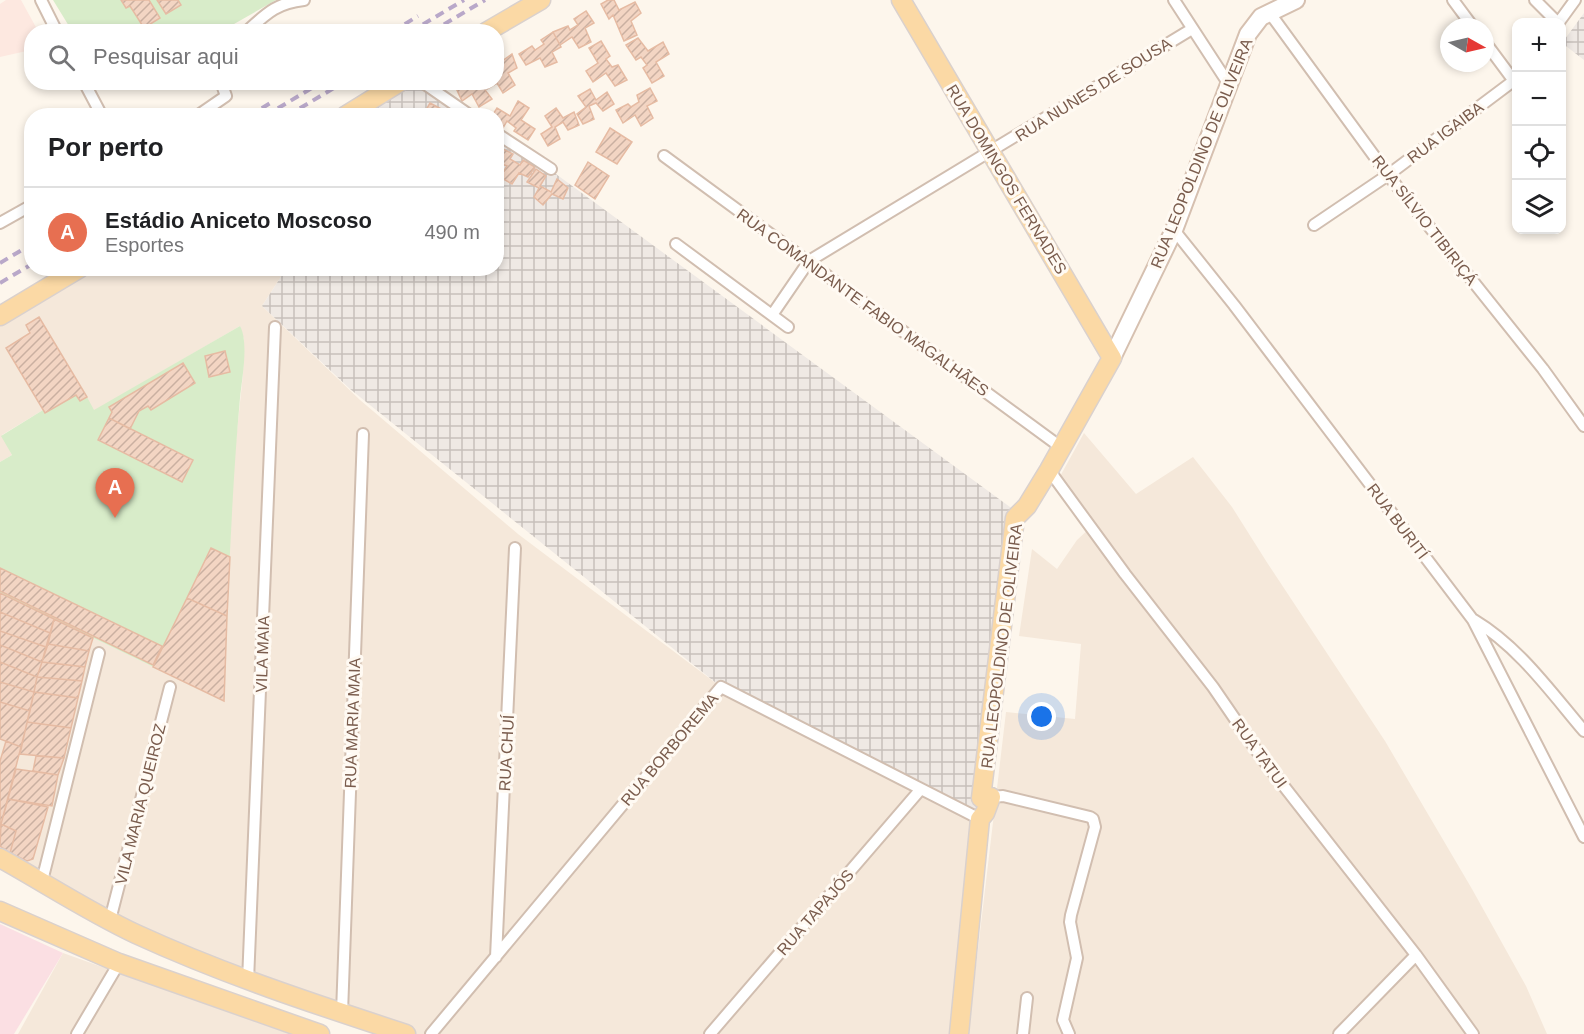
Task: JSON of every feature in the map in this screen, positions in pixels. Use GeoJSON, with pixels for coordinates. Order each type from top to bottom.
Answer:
{"type":"FeatureCollection","features":[{"type":"Feature","properties":{"kind":"main road"},"geometry":{"type":"LineString","coordinates":[[500,24],[540,0]]}},
{"type":"Feature","properties":{"kind":"main road","name":"RUA DOMINGOS FERNADES"},"geometry":{"type":"LineString","coordinates":[[901,0],[1112,358]]}},
{"type":"Feature","properties":{"kind":"main road"},"geometry":{"type":"LineString","coordinates":[[358,108],[387,90]]}},
{"type":"Feature","properties":{"kind":"main road"},"geometry":{"type":"LineString","coordinates":[[0,315],[66,276]]}},
{"type":"Feature","properties":{"kind":"main road","name":"RUA LEOPOLDINO DE OLIVEIRA"},"geometry":{"type":"LineString","coordinates":[[991,796],[981,798],[1015,518],[1027,506],[1049,470],[1112,358]]}},
{"type":"Feature","properties":{"kind":"main road"},"geometry":{"type":"LineString","coordinates":[[959,1034],[980,819],[985,813],[991,796]]}},
{"type":"Feature","properties":{"kind":"main road"},"geometry":{"type":"LineString","coordinates":[[0,858],[110,920],[166,947],[248,981],[406,1034]]}},
{"type":"Feature","properties":{"kind":"main road"},"geometry":{"type":"LineString","coordinates":[[0,911],[119,963],[320,1034]]}},
{"type":"Feature","properties":{"kind":"street"},"geometry":{"type":"LineString","coordinates":[[41,0],[53,24]]}},
{"type":"Feature","properties":{"kind":"street"},"geometry":{"type":"LineString","coordinates":[[255,24],[271,9],[286,2],[304,0]]}},
{"type":"Feature","properties":{"kind":"street"},"geometry":{"type":"LineString","coordinates":[[1174,0],[1228,83]]}},
{"type":"Feature","properties":{"kind":"street","name":"RUA LEOPOLDINO DE OLIVEIRA"},"geometry":{"type":"LineString","coordinates":[[1112,358],[1174,230],[1248,34],[1255,24],[1269,12],[1296,0]]}},
{"type":"Feature","properties":{"kind":"street"},"geometry":{"type":"LineString","coordinates":[[1453,0],[1466,18]]}},
{"type":"Feature","properties":{"kind":"street"},"geometry":{"type":"LineString","coordinates":[[1535,0],[1554,18]]}},
{"type":"Feature","properties":{"kind":"street"},"geometry":{"type":"LineString","coordinates":[[1561,18],[1575,0]]}},
{"type":"Feature","properties":{"kind":"street","name":"RUA SÍLVIO TIBIRIÇÁ"},"geometry":{"type":"LineString","coordinates":[[1269,12],[1388,175],[1543,369],[1584,426]]}},
{"type":"Feature","properties":{"kind":"street","name":"RUA NUNES DE SOUSA"},"geometry":{"type":"LineString","coordinates":[[809,261],[1192,29]]}},
{"type":"Feature","properties":{"kind":"street"},"geometry":{"type":"LineString","coordinates":[[1494,53],[1512,76]]}},
{"type":"Feature","properties":{"kind":"street","name":"RUA IGAIBA"},"geometry":{"type":"LineString","coordinates":[[1314,225],[1388,175],[1512,82]]}},
{"type":"Feature","properties":{"kind":"street"},"geometry":{"type":"LineString","coordinates":[[88,90],[98,108]]}},
{"type":"Feature","properties":{"kind":"street"},"geometry":{"type":"LineString","coordinates":[[209,108],[226,96],[224,90]]}},
{"type":"Feature","properties":{"kind":"street"},"geometry":{"type":"LineString","coordinates":[[434,90],[459,108]]}},
{"type":"Feature","properties":{"kind":"street"},"geometry":{"type":"LineString","coordinates":[[504,138],[551,169]]}},
{"type":"Feature","properties":{"kind":"street","name":"RUA COMANDANTE FABIO MAGALHÃES"},"geometry":{"type":"LineString","coordinates":[[664,156],[1062,448]]}},
{"type":"Feature","properties":{"kind":"street"},"geometry":{"type":"LineString","coordinates":[[0,223],[24,210]]}},
{"type":"Feature","properties":{"kind":"street","name":"RUA BURITÍ"},"geometry":{"type":"LineString","coordinates":[[1174,230],[1234,305],[1473,620],[1584,837]]}},
{"type":"Feature","properties":{"kind":"street"},"geometry":{"type":"LineString","coordinates":[[676,244],[788,327]]}},
{"type":"Feature","properties":{"kind":"street"},"geometry":{"type":"LineString","coordinates":[[772,315],[809,261]]}},
{"type":"Feature","properties":{"kind":"street","name":"VILA MAIA"},"geometry":{"type":"LineString","coordinates":[[248,981],[275,327]]}},
{"type":"Feature","properties":{"kind":"street","name":"RUA MARIA MAIA"},"geometry":{"type":"LineString","coordinates":[[342,1013],[363,434]]}},
{"type":"Feature","properties":{"kind":"street","name":"RUA TATUI"},"geometry":{"type":"LineString","coordinates":[[1049,470],[1212,687],[1261,757],[1416,955],[1473,1034]]}},
{"type":"Feature","properties":{"kind":"street","name":"RUA CHUÍ"},"geometry":{"type":"LineString","coordinates":[[496,957],[515,548]]}},
{"type":"Feature","properties":{"kind":"street"},"geometry":{"type":"LineString","coordinates":[[1473,620],[1492,631],[1514,650],[1584,730]]}},
{"type":"Feature","properties":{"kind":"street"},"geometry":{"type":"LineString","coordinates":[[42,881],[99,653]]}},
{"type":"Feature","properties":{"kind":"street","name":"VILA MARIA QUEIROZ"},"geometry":{"type":"LineString","coordinates":[[110,920],[170,687]]}},
{"type":"Feature","properties":{"kind":"street","name":"RUA BORBOREMA"},"geometry":{"type":"LineString","coordinates":[[431,1034],[721,687],[980,819]]}},
{"type":"Feature","properties":{"kind":"street","name":"RUA TAPAJÓS"},"geometry":{"type":"LineString","coordinates":[[710,1034],[920,790]]}},
{"type":"Feature","properties":{"kind":"street"},"geometry":{"type":"LineString","coordinates":[[991,796],[1003,796],[1090,817],[1095,822],[1070,922],[1077,958],[1063,1020],[1069,1034]]}},
{"type":"Feature","properties":{"kind":"street"},"geometry":{"type":"LineString","coordinates":[[1339,1034],[1416,955]]}},
{"type":"Feature","properties":{"kind":"street"},"geometry":{"type":"LineString","coordinates":[[77,1034],[119,963]]}},
{"type":"Feature","properties":{"kind":"street"},"geometry":{"type":"LineString","coordinates":[[1023,1034],[1027,998]]}},
{"type":"Feature","properties":{"kind":"shaded area"},"geometry":{"type":"Polygon","coordinates":[[[6,0],[21,0],[34,24],[24,24],[24,52],[0,57],[0,4],[6,0]]]}},
{"type":"Feature","properties":{"kind":"shaded area"},"geometry":{"type":"Polygon","coordinates":[[[1584,13],[1584,60],[1566,46],[1566,38],[1584,13]]]}},
{"type":"Feature","properties":{"kind":"shaded area"},"geometry":{"type":"Polygon","coordinates":[[[405,90],[433,90],[459,108],[370,108],[405,90]]]}},
{"type":"Feature","properties":{"kind":"shaded area"},"geometry":{"type":"Polygon","coordinates":[[[504,138],[530,155],[1025,518],[991,796],[980,819],[721,687],[350,389],[262,306],[281,276],[504,276],[504,138]]]}},
{"type":"Feature","properties":{"kind":"shaded area"},"geometry":{"type":"Polygon","coordinates":[[[69,276],[281,276],[262,306],[360,400],[518,534],[721,687],[980,819],[958,1034],[406,1034],[248,981],[0,857],[0,593],[224,701],[232,479],[243,374],[244,340],[240,326],[94,411],[80,401],[45,413],[43,410],[2,435],[12,455],[0,462],[0,318],[69,276]]]}},
{"type":"Feature","properties":{"kind":"shaded area"},"geometry":{"type":"Polygon","coordinates":[[[1084,433],[1136,494],[1193,457],[1232,507],[1385,741],[1526,986],[1547,1034],[968,1034],[1006,712],[1075,719],[1081,644],[1019,636],[1032,549],[1057,569],[1077,540],[1092,526],[1058,480],[1084,433]]]}},
{"type":"Feature","properties":{"kind":"shaded area"},"geometry":{"type":"Polygon","coordinates":[[[0,924],[63,953],[14,1034],[0,1034],[0,924]]]}},
{"type":"Feature","properties":{"kind":"shaded area"},"geometry":{"type":"Polygon","coordinates":[[[63,953],[290,1034],[18,1034],[63,953]]]}},
{"type":"Feature","properties":{"kind":"green space"},"geometry":{"type":"Polygon","coordinates":[[[53,0],[276,0],[234,24],[68,24],[53,0]]]}},
{"type":"Feature","properties":{"kind":"green space"},"geometry":{"type":"Polygon","coordinates":[[[240,326],[244,341],[244,361],[234,474],[224,701],[0,593],[0,462],[12,455],[1,436],[43,410],[45,413],[76,395],[80,401],[87,397],[94,410],[240,326]]]}},
{"type":"Feature","properties":{"kind":"building"},"geometry":{"type":"Polygon","coordinates":[[[121,0],[149,0],[160,18],[150,24],[141,24],[130,6],[126,8],[121,0]]]}},
{"type":"Feature","properties":{"kind":"building"},"geometry":{"type":"Polygon","coordinates":[[[157,0],[178,0],[181,5],[166,14],[157,0]]]}},
{"type":"Feature","properties":{"kind":"building"},"geometry":{"type":"Polygon","coordinates":[[[614,0],[619,10],[635,2],[641,13],[631,21],[637,35],[624,41],[613,15],[609,19],[601,4],[614,0]]]}},
{"type":"Feature","properties":{"kind":"building"},"geometry":{"type":"Polygon","coordinates":[[[586,11],[594,23],[585,28],[591,42],[579,48],[572,37],[560,45],[553,32],[568,26],[570,30],[578,25],[574,19],[586,11]]]}},
{"type":"Feature","properties":{"kind":"building"},"geometry":{"type":"Polygon","coordinates":[[[553,32],[561,47],[552,52],[557,62],[545,67],[540,58],[526,65],[519,54],[532,46],[535,50],[544,44],[541,40],[553,32]]]}},
{"type":"Feature","properties":{"kind":"building"},"geometry":{"type":"Polygon","coordinates":[[[638,38],[648,51],[663,42],[669,54],[656,62],[664,76],[652,83],[643,68],[647,65],[641,57],[636,60],[626,45],[638,38]]]}},
{"type":"Feature","properties":{"kind":"building"},"geometry":{"type":"Polygon","coordinates":[[[601,41],[610,56],[606,59],[612,67],[618,65],[627,80],[615,86],[606,73],[593,82],[586,71],[598,63],[589,48],[601,41]]]}},
{"type":"Feature","properties":{"kind":"building"},"geometry":{"type":"Polygon","coordinates":[[[512,54],[517,68],[508,73],[515,85],[503,93],[501,90],[504,90],[504,60],[512,54]]]}},
{"type":"Feature","properties":{"kind":"building"},"geometry":{"type":"Polygon","coordinates":[[[650,88],[657,101],[647,106],[653,118],[641,126],[635,115],[623,123],[616,110],[628,104],[631,107],[639,102],[637,95],[650,88]]]}},
{"type":"Feature","properties":{"kind":"building"},"geometry":{"type":"Polygon","coordinates":[[[590,89],[596,100],[607,92],[614,104],[603,111],[596,103],[589,106],[594,119],[583,124],[577,114],[586,107],[578,96],[590,89]]]}},
{"type":"Feature","properties":{"kind":"building"},"geometry":{"type":"Polygon","coordinates":[[[457,90],[485,90],[492,99],[479,107],[472,94],[462,101],[457,90]]]}},
{"type":"Feature","properties":{"kind":"building"},"geometry":{"type":"Polygon","coordinates":[[[518,101],[529,108],[521,120],[535,129],[528,140],[514,131],[516,128],[507,121],[504,126],[504,112],[510,116],[518,101]]]}},
{"type":"Feature","properties":{"kind":"building"},"geometry":{"type":"Polygon","coordinates":[[[430,103],[439,108],[427,108],[430,103]]]}},
{"type":"Feature","properties":{"kind":"building"},"geometry":{"type":"Polygon","coordinates":[[[556,108],[563,118],[574,112],[579,125],[568,130],[563,122],[555,127],[560,139],[548,146],[541,134],[552,127],[545,116],[556,108]]]}},
{"type":"Feature","properties":{"kind":"building"},"geometry":{"type":"Polygon","coordinates":[[[610,128],[632,142],[617,164],[596,152],[610,128]]]}},
{"type":"Feature","properties":{"kind":"building"},"geometry":{"type":"Polygon","coordinates":[[[504,150],[513,154],[510,159],[520,165],[523,160],[535,167],[528,177],[519,173],[512,184],[504,179],[504,171],[507,166],[504,165],[504,150]]]}},
{"type":"Feature","properties":{"kind":"building"},"geometry":{"type":"Polygon","coordinates":[[[588,162],[609,176],[595,199],[575,185],[588,162]]]}},
{"type":"Feature","properties":{"kind":"building"},"geometry":{"type":"Polygon","coordinates":[[[536,169],[546,176],[540,186],[551,192],[557,179],[568,188],[563,199],[552,194],[543,205],[534,197],[539,188],[527,182],[536,169]]]}},
{"type":"Feature","properties":{"kind":"building"},"geometry":{"type":"Polygon","coordinates":[[[39,317],[87,397],[80,401],[76,395],[45,413],[6,348],[30,333],[26,325],[39,317]]]}},
{"type":"Feature","properties":{"kind":"building"},"geometry":{"type":"Polygon","coordinates":[[[225,351],[230,372],[209,377],[205,356],[225,351]]]}},
{"type":"Feature","properties":{"kind":"building"},"geometry":{"type":"Polygon","coordinates":[[[183,363],[195,383],[151,410],[148,406],[139,411],[130,429],[109,418],[112,412],[109,407],[183,363]]]}},
{"type":"Feature","properties":{"kind":"building"},"geometry":{"type":"Polygon","coordinates":[[[109,418],[193,460],[182,482],[98,440],[109,418]]]}},
{"type":"Feature","properties":{"kind":"building"},"geometry":{"type":"Polygon","coordinates":[[[211,548],[230,557],[227,616],[187,598],[211,548]]]}},
{"type":"Feature","properties":{"kind":"building"},"geometry":{"type":"Polygon","coordinates":[[[0,568],[162,646],[153,665],[0,591],[0,568]]]}},
{"type":"Feature","properties":{"kind":"building"},"geometry":{"type":"Polygon","coordinates":[[[0,593],[54,619],[50,633],[0,612],[0,593]]]}},
{"type":"Feature","properties":{"kind":"building"},"geometry":{"type":"Polygon","coordinates":[[[187,598],[227,616],[224,701],[153,667],[187,598]]]}},
{"type":"Feature","properties":{"kind":"building"},"geometry":{"type":"Polygon","coordinates":[[[0,612],[50,633],[46,647],[0,631],[0,612]]]}},
{"type":"Feature","properties":{"kind":"building"},"geometry":{"type":"Polygon","coordinates":[[[54,619],[93,638],[89,651],[48,644],[54,619]]]}},
{"type":"Feature","properties":{"kind":"building"},"geometry":{"type":"Polygon","coordinates":[[[0,631],[46,647],[42,662],[0,645],[0,631]]]}},
{"type":"Feature","properties":{"kind":"building"},"geometry":{"type":"Polygon","coordinates":[[[48,644],[89,651],[85,667],[42,662],[48,644]]]}},
{"type":"Feature","properties":{"kind":"building"},"geometry":{"type":"Polygon","coordinates":[[[0,645],[42,662],[37,677],[0,662],[0,645]]]}},
{"type":"Feature","properties":{"kind":"building"},"geometry":{"type":"Polygon","coordinates":[[[0,662],[37,677],[34,692],[0,682],[0,662]]]}},
{"type":"Feature","properties":{"kind":"building"},"geometry":{"type":"Polygon","coordinates":[[[42,662],[85,667],[82,681],[37,677],[42,662]]]}},
{"type":"Feature","properties":{"kind":"building"},"geometry":{"type":"Polygon","coordinates":[[[37,677],[82,681],[78,698],[34,692],[37,677]]]}},
{"type":"Feature","properties":{"kind":"building"},"geometry":{"type":"Polygon","coordinates":[[[0,682],[34,692],[30,711],[0,702],[0,682]]]}},
{"type":"Feature","properties":{"kind":"building"},"geometry":{"type":"Polygon","coordinates":[[[34,692],[78,698],[71,728],[27,722],[34,692]]]}},
{"type":"Feature","properties":{"kind":"building"},"geometry":{"type":"Polygon","coordinates":[[[0,702],[30,711],[21,747],[0,739],[0,702]]]}},
{"type":"Feature","properties":{"kind":"building"},"geometry":{"type":"Polygon","coordinates":[[[27,722],[71,728],[64,758],[20,754],[27,722]]]}},
{"type":"Feature","properties":{"kind":"building"},"geometry":{"type":"Polygon","coordinates":[[[6,741],[21,747],[0,828],[0,761],[6,741]]]}},
{"type":"Feature","properties":{"kind":"building"},"geometry":{"type":"Polygon","coordinates":[[[36,756],[64,758],[58,775],[33,771],[36,756]]]}},
{"type":"Feature","properties":{"kind":"building"},"geometry":{"type":"Polygon","coordinates":[[[16,769],[58,775],[52,806],[8,799],[16,769]]]}},
{"type":"Feature","properties":{"kind":"building"},"geometry":{"type":"Polygon","coordinates":[[[8,799],[48,807],[33,859],[27,861],[10,853],[16,831],[1,824],[8,799]]]}},
{"type":"Feature","properties":{"kind":"building"},"geometry":{"type":"Polygon","coordinates":[[[1,824],[16,831],[10,853],[0,846],[1,824]]]}},
{"type":"Feature","properties":{"kind":"railway"},"geometry":{"type":"LineString","coordinates":[[424,24],[464,0]]}},
{"type":"Feature","properties":{"kind":"railway"},"geometry":{"type":"LineString","coordinates":[[444,24],[485,0]]}},
{"type":"Feature","properties":{"kind":"railway"},"geometry":{"type":"LineString","coordinates":[[405,24],[418,16]]}},
{"type":"Feature","properties":{"kind":"railway"},"geometry":{"type":"LineString","coordinates":[[278,108],[309,90]]}},
{"type":"Feature","properties":{"kind":"railway"},"geometry":{"type":"LineString","coordinates":[[300,108],[331,90]]}},
{"type":"Feature","properties":{"kind":"railway"},"geometry":{"type":"LineString","coordinates":[[262,108],[272,102]]}},
{"type":"Feature","properties":{"kind":"railway"},"geometry":{"type":"LineString","coordinates":[[0,263],[24,249]]}},
{"type":"Feature","properties":{"kind":"railway"},"geometry":{"type":"LineString","coordinates":[[0,283],[24,269]]}},
{"type":"Feature","properties":{"kind":"place","name":"Estádio Aniceto Moscoso"},"geometry":{"type":"Point","coordinates":[115,518]}}]}
